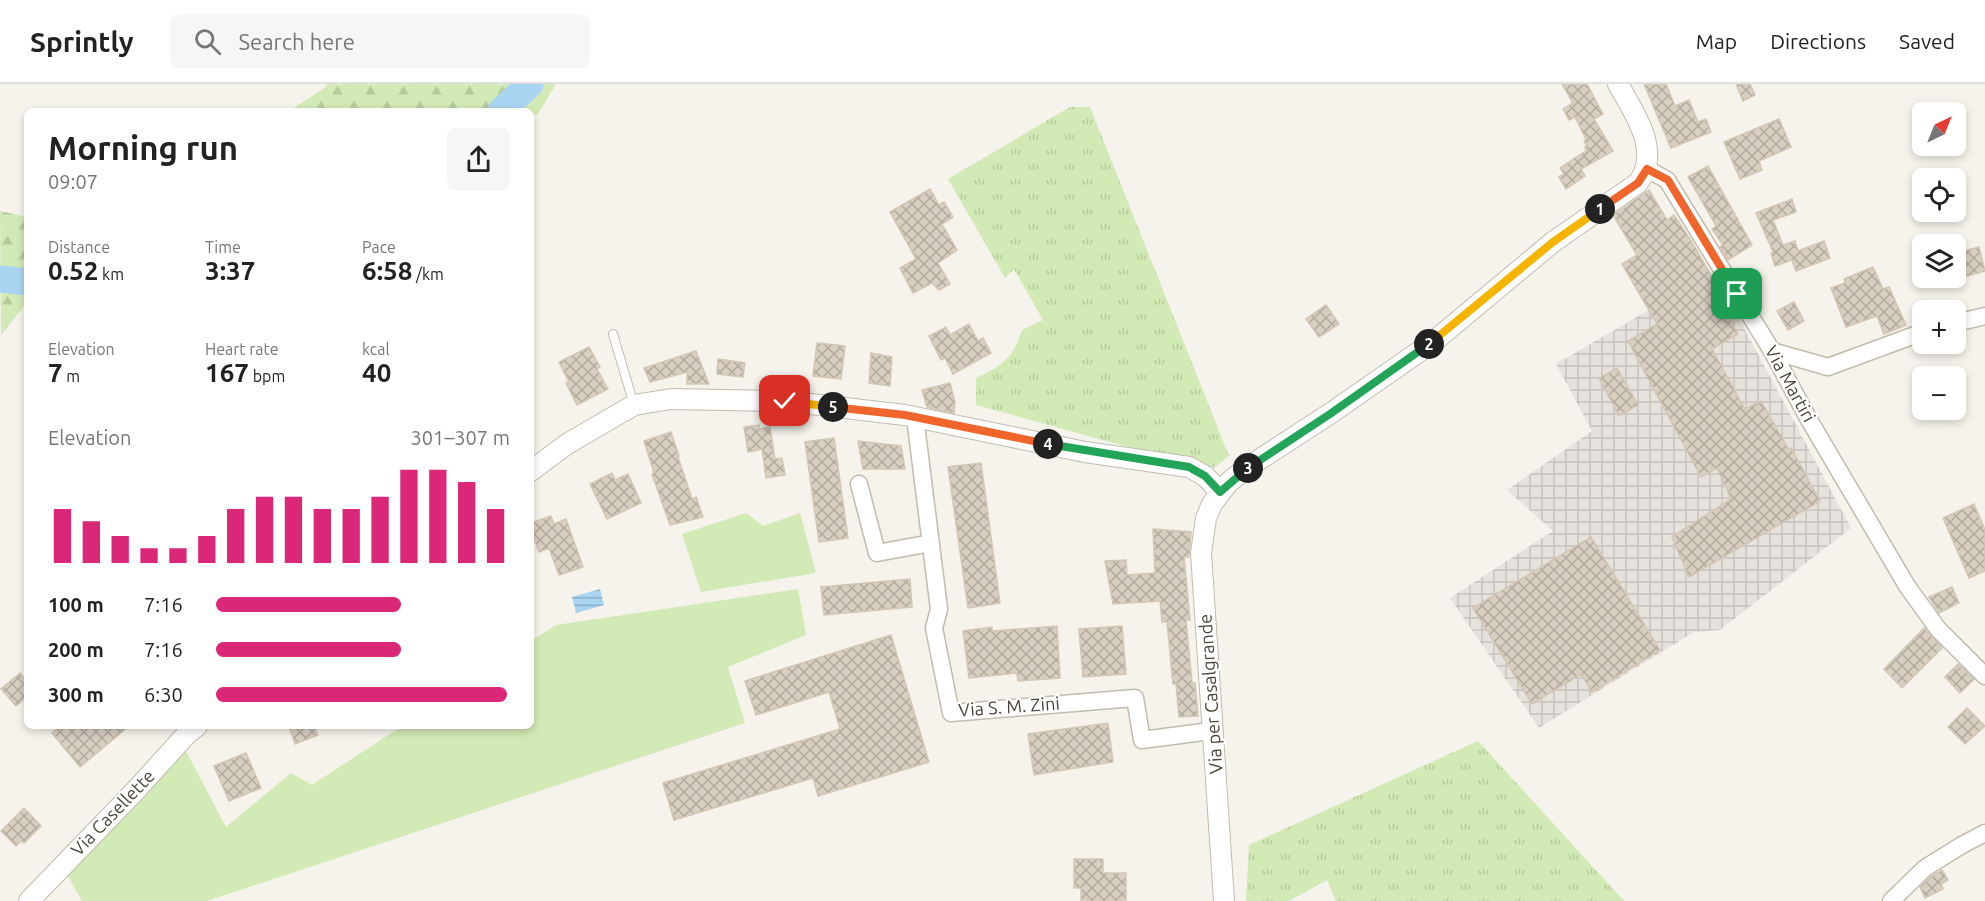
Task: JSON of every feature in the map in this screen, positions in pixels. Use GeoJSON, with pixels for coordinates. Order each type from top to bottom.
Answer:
{"type":"FeatureCollection","features":[{"type":"Feature","properties":{"kind":"street"},"geometry":{"type":"LineString","coordinates":[[1618,84],[1647,145],[1647,169]]}},
{"type":"Feature","properties":{"kind":"street","name":"Via Martiri"},"geometry":{"type":"LineString","coordinates":[[1647,169],[1668,180],[1772,351],[1814,428],[1907,586],[1938,630],[1985,676]]}},
{"type":"Feature","properties":{"kind":"street","name":"Via per Casalgrande"},"geometry":{"type":"LineString","coordinates":[[1224,901],[1201,553],[1206,518],[1220,492],[1245,469],[1330,414],[1433,342],[1553,242],[1638,183],[1647,169]]}},
{"type":"Feature","properties":{"kind":"street"},"geometry":{"type":"LineString","coordinates":[[1966,321],[1985,316]]}},
{"type":"Feature","properties":{"kind":"street"},"geometry":{"type":"LineString","coordinates":[[1772,351],[1828,367],[1912,336]]}},
{"type":"Feature","properties":{"kind":"street"},"geometry":{"type":"LineString","coordinates":[[534,469],[567,444],[634,405],[671,399],[785,401],[915,417],[1085,452],[1189,467],[1205,476],[1220,492]]}},
{"type":"Feature","properties":{"kind":"street","name":"Via S. M. Zini"},"geometry":{"type":"LineString","coordinates":[[915,417],[939,609],[934,628],[951,713],[1135,698],[1142,740],[1203,732]]}},
{"type":"Feature","properties":{"kind":"street"},"geometry":{"type":"LineString","coordinates":[[860,484],[877,553],[931,543]]}},
{"type":"Feature","properties":{"kind":"street","name":"Via Casellette"},"geometry":{"type":"LineString","coordinates":[[29,901],[193,729]]}},
{"type":"Feature","properties":{"kind":"street"},"geometry":{"type":"LineString","coordinates":[[1891,901],[1925,868],[1985,833]]}},
{"type":"Feature","properties":{"kind":"lane"},"geometry":{"type":"LineString","coordinates":[[613,334],[634,405]]}},
{"type":"Feature","properties":{"kind":"shaded area"},"geometry":{"type":"Polygon","coordinates":[[[1714,272],[1851,528],[1720,630],[1694,632],[1539,728],[1450,598],[1553,531],[1507,490],[1592,431],[1556,364],[1714,272]]]}},
{"type":"Feature","properties":{"kind":"green space"},"geometry":{"type":"Polygon","coordinates":[[[327,84],[556,84],[538,114],[534,115],[534,108],[294,108],[326,87],[327,84]]]}},
{"type":"Feature","properties":{"kind":"green space"},"geometry":{"type":"Polygon","coordinates":[[[1070,107],[1090,107],[1229,456],[1211,470],[976,405],[976,378],[992,370],[1010,355],[1022,330],[1043,320],[1014,269],[1005,278],[948,179],[1070,107]]]}},
{"type":"Feature","properties":{"kind":"green space"},"geometry":{"type":"Polygon","coordinates":[[[0,211],[24,216],[24,306],[1,335],[0,211]]]}},
{"type":"Feature","properties":{"kind":"green space"},"geometry":{"type":"Polygon","coordinates":[[[746,513],[763,526],[800,513],[816,573],[701,592],[682,534],[746,513]]]}},
{"type":"Feature","properties":{"kind":"green space"},"geometry":{"type":"Polygon","coordinates":[[[798,589],[806,635],[728,667],[745,723],[207,901],[82,901],[68,876],[186,751],[226,827],[291,773],[312,785],[397,729],[534,729],[534,639],[556,625],[798,589]]]}},
{"type":"Feature","properties":{"kind":"green space"},"geometry":{"type":"Polygon","coordinates":[[[1478,741],[1624,901],[1336,901],[1327,880],[1289,901],[1246,901],[1249,845],[1478,741]]]}},
{"type":"Feature","properties":{"kind":"water"},"geometry":{"type":"Polygon","coordinates":[[[600,589],[604,605],[576,613],[572,597],[600,589]]]}},
{"type":"Feature","properties":{"kind":"building"},"geometry":{"type":"Polygon","coordinates":[[[1562,84],[1587,84],[1603,114],[1594,119],[1613,151],[1581,169],[1585,176],[1566,189],[1559,177],[1564,174],[1560,168],[1586,151],[1587,146],[1575,117],[1569,120],[1563,109],[1573,103],[1562,84]]]}},
{"type":"Feature","properties":{"kind":"building"},"geometry":{"type":"Polygon","coordinates":[[[1644,84],[1666,84],[1675,106],[1689,100],[1698,122],[1706,119],[1711,132],[1671,148],[1644,84]]]}},
{"type":"Feature","properties":{"kind":"building"},"geometry":{"type":"Polygon","coordinates":[[[1736,84],[1750,84],[1755,95],[1743,101],[1736,84]]]}},
{"type":"Feature","properties":{"kind":"building"},"geometry":{"type":"Polygon","coordinates":[[[1779,119],[1791,147],[1759,161],[1762,170],[1740,179],[1724,142],[1779,119]]]}},
{"type":"Feature","properties":{"kind":"building"},"geometry":{"type":"Polygon","coordinates":[[[1708,166],[1752,245],[1728,260],[1720,247],[1723,245],[1712,229],[1716,226],[1688,177],[1708,166]]]}},
{"type":"Feature","properties":{"kind":"building"},"geometry":{"type":"Polygon","coordinates":[[[930,189],[939,205],[944,202],[953,217],[942,224],[957,250],[938,263],[950,284],[939,290],[932,283],[913,293],[900,268],[916,259],[890,212],[930,189]]]}},
{"type":"Feature","properties":{"kind":"building"},"geometry":{"type":"Polygon","coordinates":[[[1649,190],[1667,220],[1674,215],[1692,242],[1719,289],[1714,291],[1738,334],[1712,349],[1745,409],[1761,401],[1789,450],[1791,448],[1820,501],[1689,577],[1672,537],[1731,499],[1717,468],[1701,477],[1628,341],[1657,324],[1622,264],[1637,255],[1613,215],[1649,190]]]}},
{"type":"Feature","properties":{"kind":"building"},"geometry":{"type":"Polygon","coordinates":[[[1792,199],[1796,212],[1773,220],[1783,245],[1795,241],[1798,251],[1824,241],[1830,258],[1796,271],[1792,260],[1775,266],[1771,253],[1773,252],[1756,213],[1792,199]]]}},
{"type":"Feature","properties":{"kind":"building"},"geometry":{"type":"Polygon","coordinates":[[[1979,247],[1985,271],[1967,276],[1966,250],[1979,247]]]}},
{"type":"Feature","properties":{"kind":"building"},"geometry":{"type":"Polygon","coordinates":[[[1873,267],[1883,289],[1889,287],[1906,325],[1884,334],[1877,316],[1846,327],[1831,288],[1845,283],[1844,279],[1873,267]]]}},
{"type":"Feature","properties":{"kind":"building"},"geometry":{"type":"Polygon","coordinates":[[[1794,302],[1804,321],[1788,330],[1777,311],[1794,302]]]}},
{"type":"Feature","properties":{"kind":"building"},"geometry":{"type":"Polygon","coordinates":[[[1326,305],[1339,324],[1319,337],[1306,319],[1326,305]]]}},
{"type":"Feature","properties":{"kind":"building"},"geometry":{"type":"Polygon","coordinates":[[[969,324],[978,341],[983,338],[991,353],[953,374],[945,358],[941,360],[929,336],[946,327],[950,335],[969,324]]]}},
{"type":"Feature","properties":{"kind":"building"},"geometry":{"type":"Polygon","coordinates":[[[817,343],[845,346],[841,379],[813,376],[817,343]]]}},
{"type":"Feature","properties":{"kind":"building"},"geometry":{"type":"Polygon","coordinates":[[[589,347],[608,389],[577,405],[559,362],[589,347]]]}},
{"type":"Feature","properties":{"kind":"building"},"geometry":{"type":"Polygon","coordinates":[[[696,351],[709,384],[687,384],[687,372],[650,382],[644,368],[696,351]]]}},
{"type":"Feature","properties":{"kind":"building"},"geometry":{"type":"Polygon","coordinates":[[[871,353],[892,357],[890,386],[869,383],[871,353]]]}},
{"type":"Feature","properties":{"kind":"building"},"geometry":{"type":"Polygon","coordinates":[[[718,359],[745,363],[743,377],[717,374],[718,359]]]}},
{"type":"Feature","properties":{"kind":"building"},"geometry":{"type":"Polygon","coordinates":[[[1617,368],[1638,405],[1619,416],[1599,378],[1617,368]]]}},
{"type":"Feature","properties":{"kind":"building"},"geometry":{"type":"Polygon","coordinates":[[[950,383],[955,402],[954,413],[927,407],[922,390],[950,383]]]}},
{"type":"Feature","properties":{"kind":"building"},"geometry":{"type":"Polygon","coordinates":[[[759,425],[759,429],[770,427],[775,459],[782,458],[785,475],[766,478],[762,449],[748,452],[744,427],[759,425]]]}},
{"type":"Feature","properties":{"kind":"building"},"geometry":{"type":"Polygon","coordinates":[[[671,432],[692,499],[696,497],[703,517],[670,525],[652,474],[654,473],[644,441],[671,432]]]}},
{"type":"Feature","properties":{"kind":"building"},"geometry":{"type":"Polygon","coordinates":[[[834,438],[848,538],[819,542],[805,442],[834,438]]]}},
{"type":"Feature","properties":{"kind":"building"},"geometry":{"type":"Polygon","coordinates":[[[858,441],[901,446],[905,469],[863,469],[858,441]]]}},
{"type":"Feature","properties":{"kind":"building"},"geometry":{"type":"Polygon","coordinates":[[[981,463],[1000,603],[968,608],[948,467],[981,463]]]}},
{"type":"Feature","properties":{"kind":"building"},"geometry":{"type":"Polygon","coordinates":[[[612,473],[615,480],[628,474],[641,503],[607,519],[590,484],[612,473]]]}},
{"type":"Feature","properties":{"kind":"building"},"geometry":{"type":"Polygon","coordinates":[[[1974,504],[1985,530],[1985,571],[1969,578],[1943,518],[1974,504]]]}},
{"type":"Feature","properties":{"kind":"building"},"geometry":{"type":"Polygon","coordinates":[[[551,516],[554,524],[566,519],[583,567],[559,575],[549,548],[539,552],[534,538],[534,522],[551,516]]]}},
{"type":"Feature","properties":{"kind":"building"},"geometry":{"type":"Polygon","coordinates":[[[1153,529],[1191,532],[1189,557],[1184,557],[1190,620],[1186,620],[1192,683],[1195,683],[1198,716],[1179,717],[1176,684],[1173,684],[1167,622],[1162,622],[1160,601],[1113,604],[1105,561],[1126,560],[1127,575],[1155,573],[1153,529]]]}},
{"type":"Feature","properties":{"kind":"building"},"geometry":{"type":"Polygon","coordinates":[[[1591,537],[1660,650],[1592,692],[1581,674],[1532,704],[1473,608],[1591,537]]]}},
{"type":"Feature","properties":{"kind":"building"},"geometry":{"type":"Polygon","coordinates":[[[910,579],[912,607],[824,615],[821,587],[910,579]]]}},
{"type":"Feature","properties":{"kind":"building"},"geometry":{"type":"Polygon","coordinates":[[[1952,587],[1959,603],[1939,613],[1929,597],[1952,587]]]}},
{"type":"Feature","properties":{"kind":"building"},"geometry":{"type":"Polygon","coordinates":[[[1057,626],[1060,678],[1018,681],[1017,673],[969,678],[963,631],[992,627],[992,631],[1057,626]]]}},
{"type":"Feature","properties":{"kind":"building"},"geometry":{"type":"Polygon","coordinates":[[[1122,626],[1126,674],[1083,677],[1079,629],[1122,626]]]}},
{"type":"Feature","properties":{"kind":"building"},"geometry":{"type":"Polygon","coordinates":[[[1924,628],[1942,648],[1902,688],[1884,669],[1924,628]]]}},
{"type":"Feature","properties":{"kind":"building"},"geometry":{"type":"Polygon","coordinates":[[[891,635],[929,762],[818,796],[813,778],[674,820],[663,783],[840,729],[829,692],[756,715],[745,681],[891,635]]]}},
{"type":"Feature","properties":{"kind":"building"},"geometry":{"type":"Polygon","coordinates":[[[1958,664],[1974,679],[1960,693],[1945,677],[1958,664]]]}},
{"type":"Feature","properties":{"kind":"building"},"geometry":{"type":"Polygon","coordinates":[[[20,673],[24,678],[24,699],[16,706],[1,689],[20,673]]]}},
{"type":"Feature","properties":{"kind":"building"},"geometry":{"type":"Polygon","coordinates":[[[1967,708],[1985,726],[1965,744],[1948,727],[1967,708]]]}},
{"type":"Feature","properties":{"kind":"building"},"geometry":{"type":"Polygon","coordinates":[[[1108,723],[1113,762],[1034,775],[1028,734],[1108,723]]]}},
{"type":"Feature","properties":{"kind":"building"},"geometry":{"type":"Polygon","coordinates":[[[57,729],[125,729],[80,767],[52,733],[57,729]]]}},
{"type":"Feature","properties":{"kind":"building"},"geometry":{"type":"Polygon","coordinates":[[[290,729],[315,729],[318,735],[295,744],[290,729]]]}},
{"type":"Feature","properties":{"kind":"building"},"geometry":{"type":"Polygon","coordinates":[[[246,753],[261,788],[229,801],[214,766],[246,753]]]}},
{"type":"Feature","properties":{"kind":"building"},"geometry":{"type":"Polygon","coordinates":[[[24,808],[41,826],[24,843],[21,841],[16,846],[1,831],[24,808]]]}},
{"type":"Feature","properties":{"kind":"building"},"geometry":{"type":"Polygon","coordinates":[[[1074,859],[1103,859],[1103,873],[1126,873],[1126,901],[1081,901],[1081,888],[1074,888],[1074,859]]]}},
{"type":"Feature","properties":{"kind":"building"},"geometry":{"type":"Polygon","coordinates":[[[1942,870],[1948,880],[1941,884],[1943,889],[1925,898],[1920,887],[1942,870]]]}},
{"type":"Feature","properties":{"kind":"waterway"},"geometry":{"type":"LineString","coordinates":[[504,108],[530,84]]}},
{"type":"Feature","properties":{"kind":"waterway"},"geometry":{"type":"LineString","coordinates":[[0,279],[24,282]]}},
{"type":"Feature","properties":{"kind":"route"},"geometry":{"type":"LineString","coordinates":[[785,401],[905,415],[1085,452],[1189,467],[1205,476],[1220,492],[1245,469],[1330,414],[1433,342],[1553,242],[1638,183],[1647,169],[1668,180],[1737,294]]}}]}
